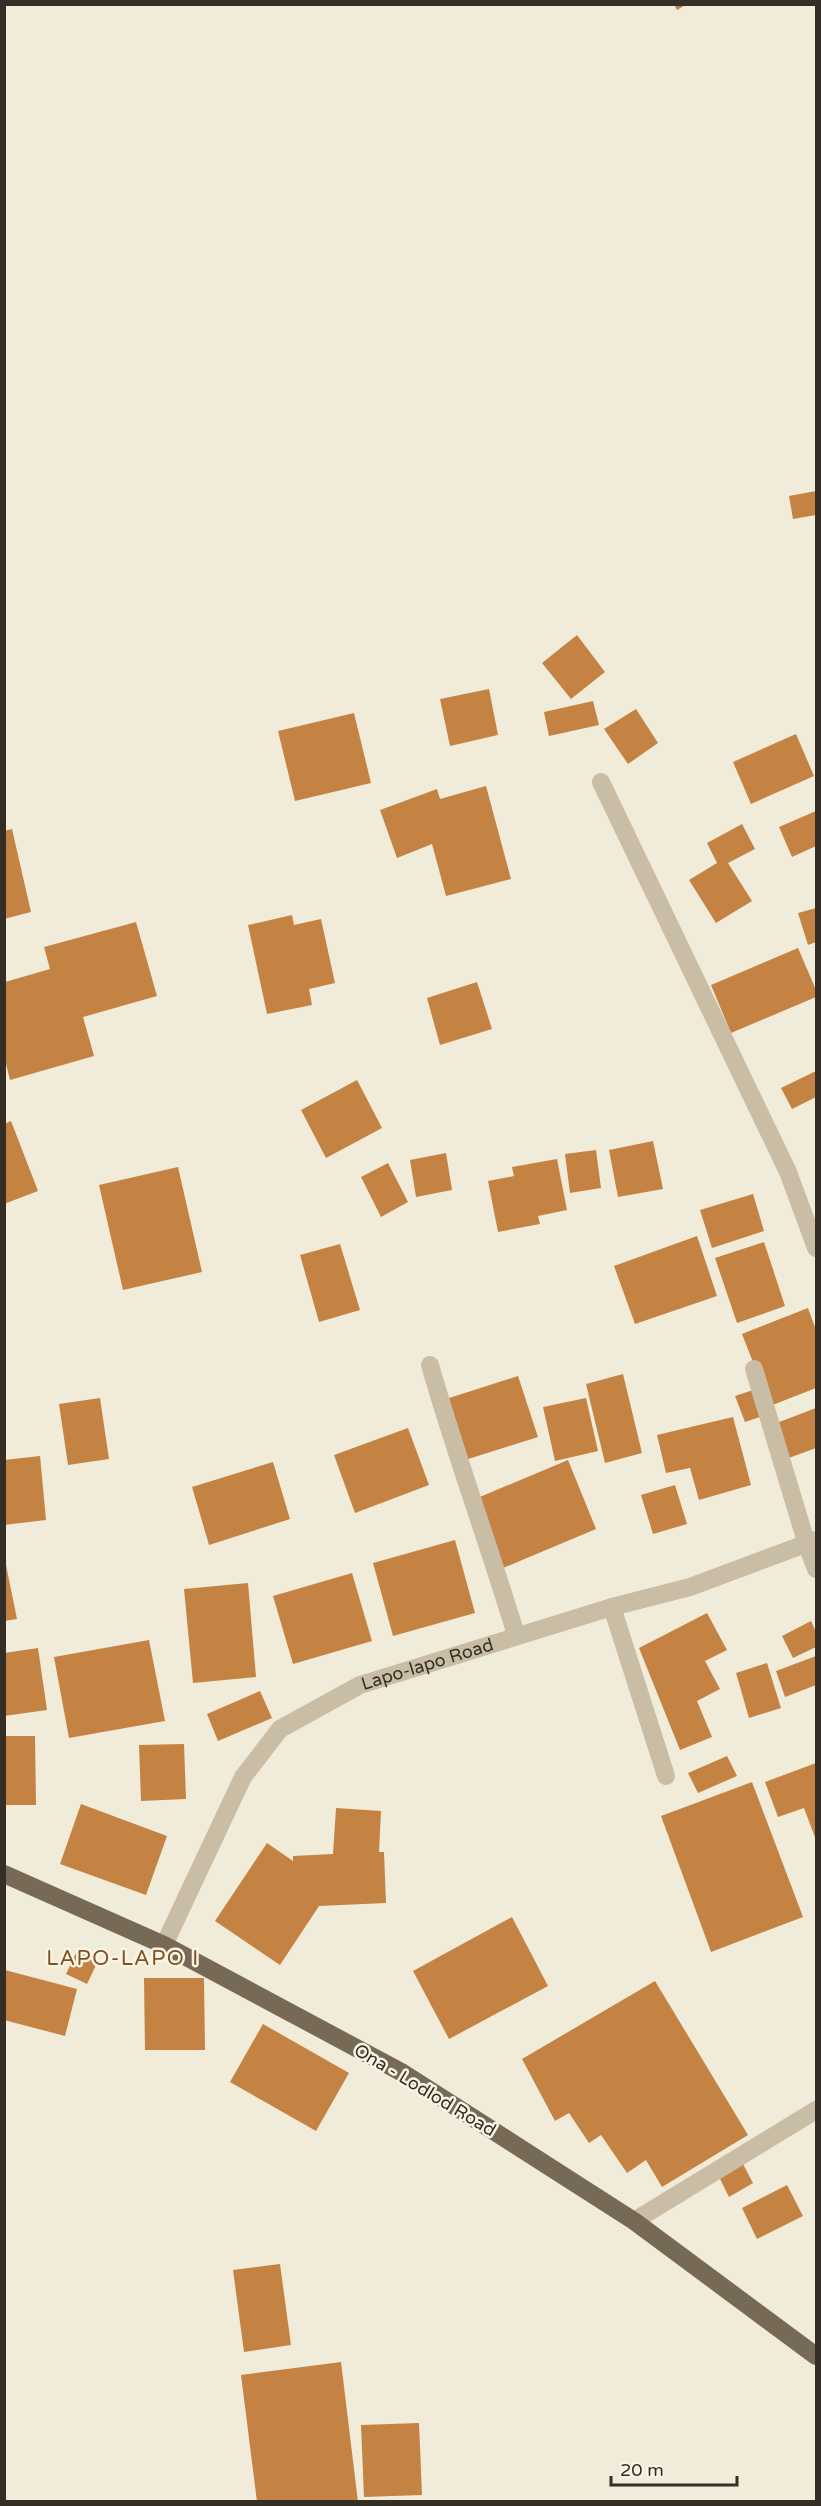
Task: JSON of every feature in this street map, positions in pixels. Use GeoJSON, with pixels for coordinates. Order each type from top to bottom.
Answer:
{"type":"FeatureCollection","features":[{"type":"Feature","properties":{"kind":"main road","name":"Ona - Lodlod Road"},"geometry":{"type":"LineString","coordinates":[[4,1874],[164,1945],[403,2073],[634,2221],[816,2356]]}},
{"type":"Feature","properties":{"kind":"street"},"geometry":{"type":"LineString","coordinates":[[601,782],[788,1172],[816,1248]]}},
{"type":"Feature","properties":{"kind":"street"},"geometry":{"type":"LineString","coordinates":[[430,1365],[448,1429],[466,1475],[516,1635]]}},
{"type":"Feature","properties":{"kind":"street"},"geometry":{"type":"LineString","coordinates":[[754,1369],[812,1543],[816,1569]]}},
{"type":"Feature","properties":{"kind":"street","name":"Lapo-lapo Road"},"geometry":{"type":"LineString","coordinates":[[164,1945],[243,1777],[280,1729],[360,1685],[516,1635],[690,1587],[812,1543]]}},
{"type":"Feature","properties":{"kind":"street"},"geometry":{"type":"LineString","coordinates":[[612,1607],[666,1776]]}},
{"type":"Feature","properties":{"kind":"street"},"geometry":{"type":"LineString","coordinates":[[634,2221],[816,2110]]}},
{"type":"Feature","properties":{"kind":"building"},"geometry":{"type":"Polygon","coordinates":[[[674,4],[687,4],[677,10],[674,4]]]}},
{"type":"Feature","properties":{"kind":"building"},"geometry":{"type":"Polygon","coordinates":[[[816,491],[816,515],[793,519],[789,496],[816,491]]]}},
{"type":"Feature","properties":{"kind":"building"},"geometry":{"type":"Polygon","coordinates":[[[577,635],[605,672],[571,699],[542,663],[577,635]]]}},
{"type":"Feature","properties":{"kind":"building"},"geometry":{"type":"Polygon","coordinates":[[[489,689],[498,735],[450,746],[440,699],[489,689]]]}},
{"type":"Feature","properties":{"kind":"building"},"geometry":{"type":"Polygon","coordinates":[[[593,701],[599,725],[549,736],[544,712],[593,701]]]}},
{"type":"Feature","properties":{"kind":"building"},"geometry":{"type":"Polygon","coordinates":[[[636,709],[658,743],[628,764],[604,729],[636,709]]]}},
{"type":"Feature","properties":{"kind":"building"},"geometry":{"type":"Polygon","coordinates":[[[354,713],[371,783],[295,801],[278,731],[354,713]]]}},
{"type":"Feature","properties":{"kind":"building"},"geometry":{"type":"Polygon","coordinates":[[[796,734],[814,776],[751,804],[733,762],[796,734]]]}},
{"type":"Feature","properties":{"kind":"building"},"geometry":{"type":"Polygon","coordinates":[[[486,786],[511,879],[446,896],[432,844],[397,858],[380,810],[437,789],[440,799],[486,786]]]}},
{"type":"Feature","properties":{"kind":"building"},"geometry":{"type":"Polygon","coordinates":[[[816,811],[816,846],[792,857],[779,827],[816,811]]]}},
{"type":"Feature","properties":{"kind":"building"},"geometry":{"type":"Polygon","coordinates":[[[742,824],[755,849],[728,863],[752,901],[716,923],[689,880],[717,863],[707,843],[742,824]]]}},
{"type":"Feature","properties":{"kind":"building"},"geometry":{"type":"Polygon","coordinates":[[[12,829],[31,912],[4,919],[4,831],[12,829]]]}},
{"type":"Feature","properties":{"kind":"building"},"geometry":{"type":"Polygon","coordinates":[[[816,908],[816,942],[808,945],[798,913],[816,908]]]}},
{"type":"Feature","properties":{"kind":"building"},"geometry":{"type":"Polygon","coordinates":[[[292,915],[294,925],[321,919],[335,983],[309,989],[312,1005],[267,1014],[248,925],[292,915]]]}},
{"type":"Feature","properties":{"kind":"building"},"geometry":{"type":"Polygon","coordinates":[[[136,922],[157,996],[83,1017],[94,1056],[10,1080],[5,1060],[5,982],[50,969],[44,947],[136,922]]]}},
{"type":"Feature","properties":{"kind":"building"},"geometry":{"type":"Polygon","coordinates":[[[798,948],[816,990],[816,997],[731,1033],[711,985],[798,948]]]}},
{"type":"Feature","properties":{"kind":"building"},"geometry":{"type":"Polygon","coordinates":[[[477,982],[492,1029],[440,1045],[427,998],[477,982]]]}},
{"type":"Feature","properties":{"kind":"building"},"geometry":{"type":"Polygon","coordinates":[[[816,1071],[816,1097],[792,1109],[781,1088],[816,1071]]]}},
{"type":"Feature","properties":{"kind":"building"},"geometry":{"type":"Polygon","coordinates":[[[357,1080],[382,1128],[326,1158],[301,1110],[357,1080]]]}},
{"type":"Feature","properties":{"kind":"building"},"geometry":{"type":"Polygon","coordinates":[[[11,1121],[38,1191],[4,1204],[4,1124],[11,1121]]]}},
{"type":"Feature","properties":{"kind":"building"},"geometry":{"type":"Polygon","coordinates":[[[653,1141],[663,1189],[618,1197],[609,1150],[653,1141]]]}},
{"type":"Feature","properties":{"kind":"building"},"geometry":{"type":"Polygon","coordinates":[[[596,1150],[601,1188],[570,1193],[565,1154],[596,1150]]]}},
{"type":"Feature","properties":{"kind":"building"},"geometry":{"type":"Polygon","coordinates":[[[446,1153],[452,1190],[416,1197],[410,1160],[446,1153]]]}},
{"type":"Feature","properties":{"kind":"building"},"geometry":{"type":"Polygon","coordinates":[[[557,1159],[567,1210],[538,1216],[540,1224],[498,1232],[488,1181],[514,1176],[512,1167],[557,1159]]]}},
{"type":"Feature","properties":{"kind":"building"},"geometry":{"type":"Polygon","coordinates":[[[388,1163],[408,1202],[381,1217],[361,1177],[388,1163]]]}},
{"type":"Feature","properties":{"kind":"building"},"geometry":{"type":"Polygon","coordinates":[[[178,1167],[202,1272],[123,1290],[99,1185],[178,1167]]]}},
{"type":"Feature","properties":{"kind":"building"},"geometry":{"type":"Polygon","coordinates":[[[753,1194],[764,1231],[712,1248],[700,1210],[753,1194]]]}},
{"type":"Feature","properties":{"kind":"building"},"geometry":{"type":"Polygon","coordinates":[[[697,1236],[717,1296],[635,1324],[614,1266],[697,1236]]]}},
{"type":"Feature","properties":{"kind":"building"},"geometry":{"type":"Polygon","coordinates":[[[764,1242],[785,1306],[737,1323],[715,1258],[764,1242]]]}},
{"type":"Feature","properties":{"kind":"building"},"geometry":{"type":"Polygon","coordinates":[[[340,1244],[360,1310],[319,1322],[300,1255],[340,1244]]]}},
{"type":"Feature","properties":{"kind":"building"},"geometry":{"type":"Polygon","coordinates":[[[808,1308],[816,1330],[816,1388],[770,1406],[742,1334],[808,1308]]]}},
{"type":"Feature","properties":{"kind":"building"},"geometry":{"type":"Polygon","coordinates":[[[623,1374],[642,1453],[605,1463],[586,1384],[623,1374]]]}},
{"type":"Feature","properties":{"kind":"building"},"geometry":{"type":"Polygon","coordinates":[[[518,1376],[538,1437],[462,1461],[443,1400],[518,1376]]]}},
{"type":"Feature","properties":{"kind":"building"},"geometry":{"type":"Polygon","coordinates":[[[753,1390],[763,1416],[745,1422],[735,1396],[753,1390]]]}},
{"type":"Feature","properties":{"kind":"building"},"geometry":{"type":"Polygon","coordinates":[[[100,1398],[109,1459],[68,1465],[59,1404],[100,1398]]]}},
{"type":"Feature","properties":{"kind":"building"},"geometry":{"type":"Polygon","coordinates":[[[586,1398],[598,1451],[555,1461],[543,1407],[586,1398]]]}},
{"type":"Feature","properties":{"kind":"building"},"geometry":{"type":"Polygon","coordinates":[[[816,1408],[816,1448],[786,1459],[774,1424],[816,1408]]]}},
{"type":"Feature","properties":{"kind":"building"},"geometry":{"type":"Polygon","coordinates":[[[733,1417],[751,1485],[699,1500],[690,1468],[666,1473],[657,1435],[733,1417]]]}},
{"type":"Feature","properties":{"kind":"building"},"geometry":{"type":"Polygon","coordinates":[[[408,1428],[429,1485],[355,1513],[334,1455],[408,1428]]]}},
{"type":"Feature","properties":{"kind":"building"},"geometry":{"type":"Polygon","coordinates":[[[40,1456],[46,1520],[4,1525],[4,1460],[40,1456]]]}},
{"type":"Feature","properties":{"kind":"building"},"geometry":{"type":"Polygon","coordinates":[[[568,1460],[596,1529],[503,1568],[475,1499],[568,1460]]]}},
{"type":"Feature","properties":{"kind":"building"},"geometry":{"type":"Polygon","coordinates":[[[273,1462],[290,1519],[209,1545],[192,1487],[273,1462]]]}},
{"type":"Feature","properties":{"kind":"building"},"geometry":{"type":"Polygon","coordinates":[[[675,1485],[687,1524],[653,1534],[641,1495],[675,1485]]]}},
{"type":"Feature","properties":{"kind":"building"},"geometry":{"type":"Polygon","coordinates":[[[455,1540],[475,1613],[393,1636],[373,1563],[455,1540]]]}},
{"type":"Feature","properties":{"kind":"building"},"geometry":{"type":"Polygon","coordinates":[[[4,1555],[17,1619],[4,1621],[4,1555]]]}},
{"type":"Feature","properties":{"kind":"building"},"geometry":{"type":"Polygon","coordinates":[[[352,1573],[372,1641],[293,1664],[273,1596],[352,1573]]]}},
{"type":"Feature","properties":{"kind":"building"},"geometry":{"type":"Polygon","coordinates":[[[248,1583],[256,1677],[193,1683],[184,1589],[248,1583]]]}},
{"type":"Feature","properties":{"kind":"building"},"geometry":{"type":"Polygon","coordinates":[[[707,1613],[727,1650],[705,1661],[720,1689],[697,1701],[712,1737],[680,1750],[639,1648],[707,1613]]]}},
{"type":"Feature","properties":{"kind":"building"},"geometry":{"type":"Polygon","coordinates":[[[811,1621],[816,1632],[816,1647],[793,1658],[782,1636],[811,1621]]]}},
{"type":"Feature","properties":{"kind":"building"},"geometry":{"type":"Polygon","coordinates":[[[149,1640],[165,1721],[69,1738],[54,1657],[149,1640]]]}},
{"type":"Feature","properties":{"kind":"building"},"geometry":{"type":"Polygon","coordinates":[[[38,1648],[47,1710],[4,1716],[4,1653],[38,1648]]]}},
{"type":"Feature","properties":{"kind":"building"},"geometry":{"type":"Polygon","coordinates":[[[816,1656],[816,1685],[785,1697],[776,1671],[816,1656]]]}},
{"type":"Feature","properties":{"kind":"building"},"geometry":{"type":"Polygon","coordinates":[[[767,1663],[781,1708],[749,1718],[736,1673],[767,1663]]]}},
{"type":"Feature","properties":{"kind":"building"},"geometry":{"type":"Polygon","coordinates":[[[260,1691],[272,1718],[218,1741],[207,1714],[260,1691]]]}},
{"type":"Feature","properties":{"kind":"building"},"geometry":{"type":"Polygon","coordinates":[[[4,1736],[35,1736],[36,1805],[4,1805],[4,1736]]]}},
{"type":"Feature","properties":{"kind":"building"},"geometry":{"type":"Polygon","coordinates":[[[184,1744],[186,1799],[141,1801],[139,1745],[184,1744]]]}},
{"type":"Feature","properties":{"kind":"building"},"geometry":{"type":"Polygon","coordinates":[[[727,1756],[737,1776],[698,1793],[688,1773],[727,1756]]]}},
{"type":"Feature","properties":{"kind":"building"},"geometry":{"type":"Polygon","coordinates":[[[816,1763],[816,1840],[804,1808],[778,1817],[765,1782],[816,1763]]]}},
{"type":"Feature","properties":{"kind":"building"},"geometry":{"type":"Polygon","coordinates":[[[752,1782],[803,1917],[711,1952],[661,1816],[752,1782]]]}},
{"type":"Feature","properties":{"kind":"building"},"geometry":{"type":"Polygon","coordinates":[[[81,1804],[167,1836],[146,1895],[60,1864],[81,1804]]]}},
{"type":"Feature","properties":{"kind":"building"},"geometry":{"type":"Polygon","coordinates":[[[336,1808],[381,1811],[379,1852],[384,1852],[386,1903],[319,1906],[280,1965],[215,1921],[267,1843],[293,1861],[293,1856],[333,1854],[336,1808]]]}},
{"type":"Feature","properties":{"kind":"building"},"geometry":{"type":"Polygon","coordinates":[[[512,1917],[548,1986],[449,2039],[413,1971],[512,1917]]]}},
{"type":"Feature","properties":{"kind":"building"},"geometry":{"type":"Polygon","coordinates":[[[77,1951],[98,1961],[87,1984],[66,1974],[77,1951]]]}},
{"type":"Feature","properties":{"kind":"building"},"geometry":{"type":"Polygon","coordinates":[[[5,1970],[77,1989],[65,2036],[4,2020],[5,1970]]]}},
{"type":"Feature","properties":{"kind":"building"},"geometry":{"type":"Polygon","coordinates":[[[144,1978],[204,1978],[205,2050],[145,2050],[144,1978]]]}},
{"type":"Feature","properties":{"kind":"building"},"geometry":{"type":"Polygon","coordinates":[[[655,1981],[748,2135],[662,2187],[646,2160],[627,2173],[601,2135],[589,2143],[569,2113],[555,2121],[522,2059],[655,1981]]]}},
{"type":"Feature","properties":{"kind":"building"},"geometry":{"type":"Polygon","coordinates":[[[263,2024],[349,2073],[316,2131],[230,2082],[263,2024]]]}},
{"type":"Feature","properties":{"kind":"building"},"geometry":{"type":"Polygon","coordinates":[[[743,2164],[753,2183],[729,2197],[719,2177],[743,2164]]]}},
{"type":"Feature","properties":{"kind":"building"},"geometry":{"type":"Polygon","coordinates":[[[787,2185],[803,2216],[757,2239],[742,2208],[787,2185]]]}},
{"type":"Feature","properties":{"kind":"building"},"geometry":{"type":"Polygon","coordinates":[[[280,2264],[291,2345],[244,2352],[233,2270],[280,2264]]]}},
{"type":"Feature","properties":{"kind":"building"},"geometry":{"type":"Polygon","coordinates":[[[341,2362],[358,2502],[257,2502],[241,2375],[341,2362]]]}},
{"type":"Feature","properties":{"kind":"building"},"geometry":{"type":"Polygon","coordinates":[[[419,2423],[422,2495],[364,2497],[361,2425],[419,2423]]]}},
{"type":"Feature","properties":{"kind":"district","name":"LAPO-LAPO I"},"geometry":{"type":"Point","coordinates":[123,1958]}}]}
